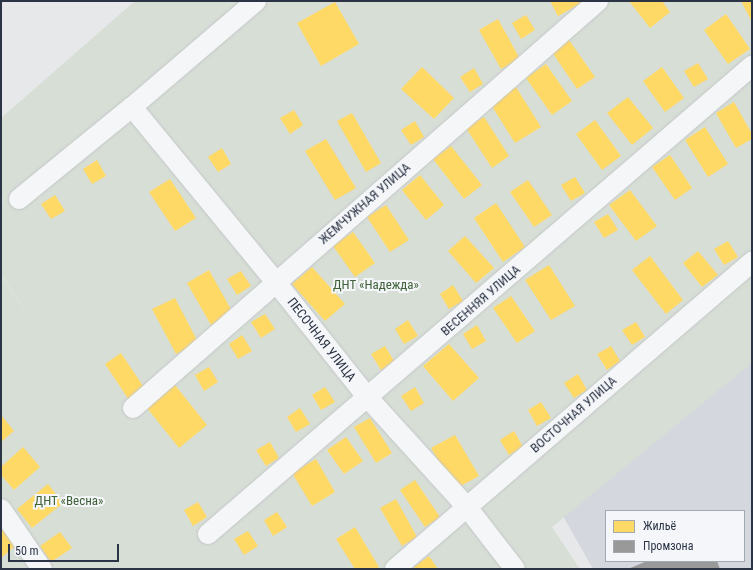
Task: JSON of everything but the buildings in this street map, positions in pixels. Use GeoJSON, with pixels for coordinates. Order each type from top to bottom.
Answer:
{"type":"FeatureCollection","features":[{"type":"Feature","properties":{"kind":"lane"},"geometry":{"type":"LineString","coordinates":[[19,199],[132,107],[256,1]]}},
{"type":"Feature","properties":{"kind":"lane","name":"ЖЕМЧУЖНАЯ УЛИЦА"},"geometry":{"type":"LineString","coordinates":[[133,408],[275,282],[598,1]]}},
{"type":"Feature","properties":{"kind":"lane","name":"ВЕСЕННЯЯ УЛИЦА"},"geometry":{"type":"LineString","coordinates":[[208,534],[368,398],[752,66]]}},
{"type":"Feature","properties":{"kind":"lane","name":"ПЕСОЧНАЯ УЛИЦА"},"geometry":{"type":"LineString","coordinates":[[132,107],[368,398],[467,507],[515,569]]}},
{"type":"Feature","properties":{"kind":"lane","name":"ВОСТОЧНАЯ УЛИЦА"},"geometry":{"type":"LineString","coordinates":[[395,569],[752,262]]}},
{"type":"Feature","properties":{"kind":"lane"},"geometry":{"type":"LineString","coordinates":[[1,509],[42,569]]}},
{"type":"Feature","properties":{"kind":"shaded area"},"geometry":{"type":"Polygon","coordinates":[[[752,356],[752,569],[593,569],[555,502],[752,356]]]}},
{"type":"Feature","properties":{"kind":"green space","name":"ДНТ «Надежда»"},"geometry":{"type":"Polygon","coordinates":[[[135,1],[752,1],[752,363],[552,527],[580,569],[1,569],[1,275],[55,355],[1,274],[1,118],[135,1]]]}},
{"type":"Feature","properties":{"kind":"park label","name":"ДНТ «Весна»"},"geometry":{"type":"Point","coordinates":[69,501]}}]}
